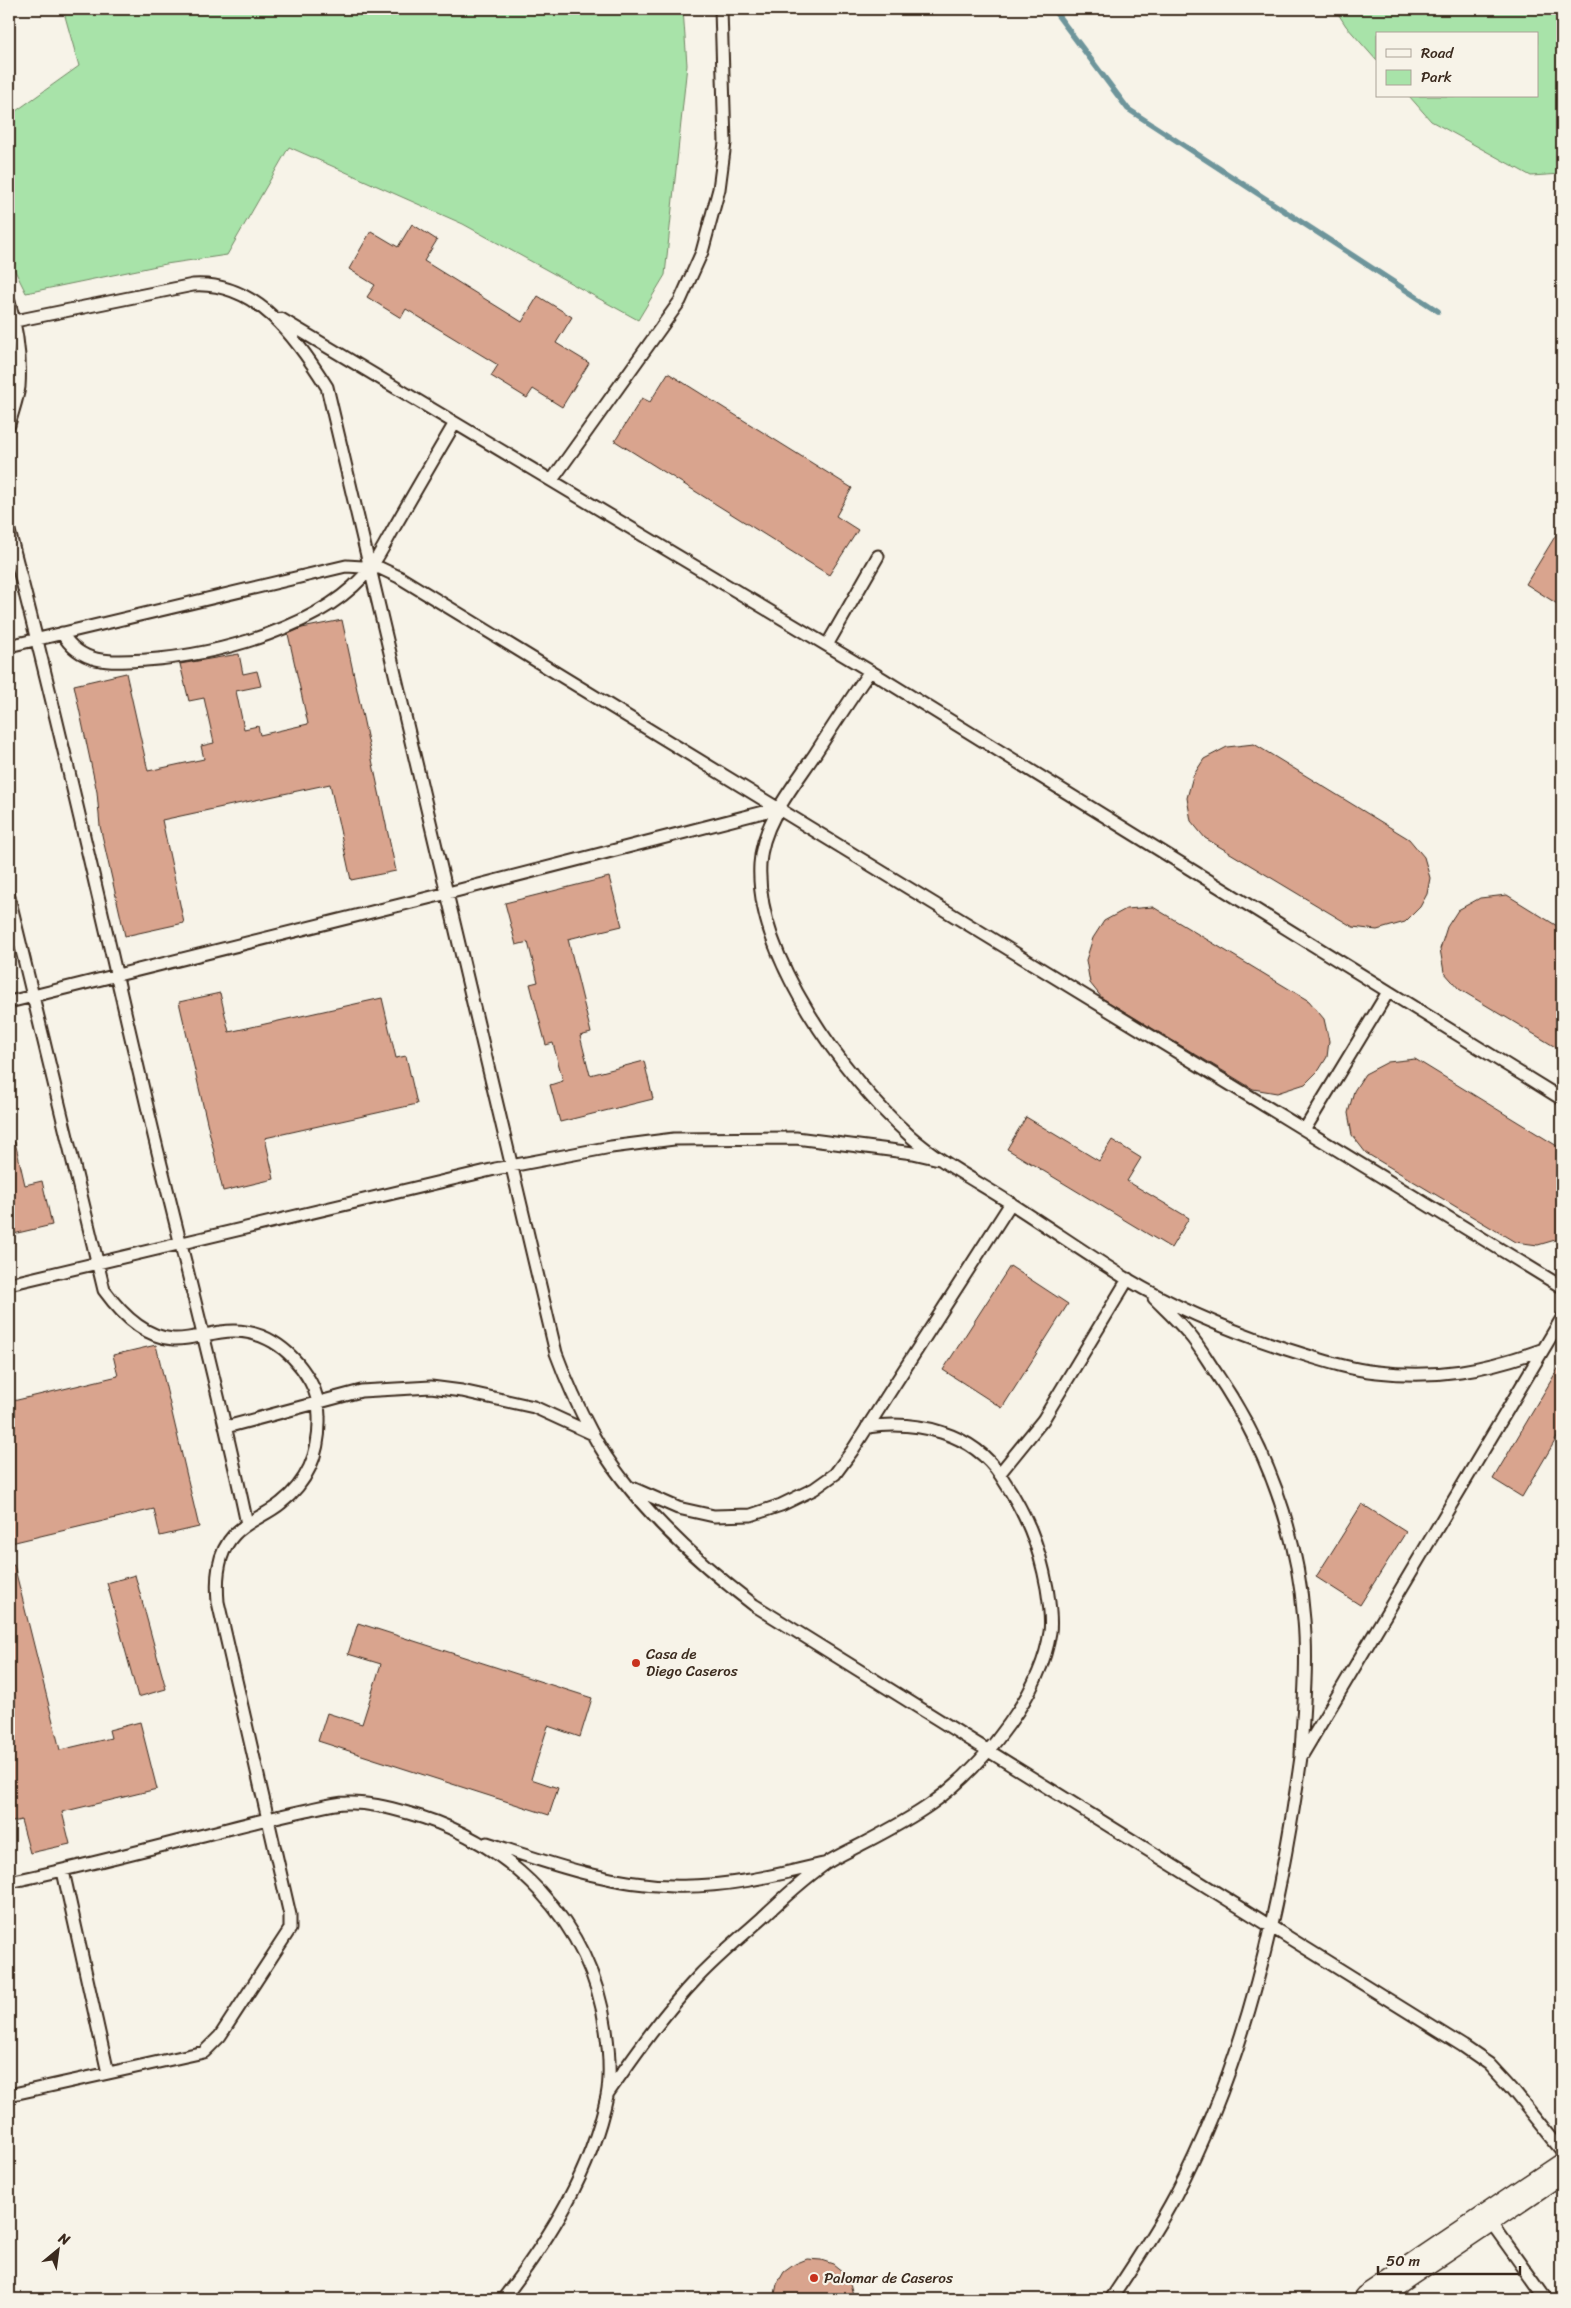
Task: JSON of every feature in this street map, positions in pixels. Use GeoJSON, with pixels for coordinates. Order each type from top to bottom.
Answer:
{"type":"FeatureCollection","features":[{"type":"Feature","properties":{"kind":"street"},"geometry":{"type":"LineString","coordinates":[[1368,2299],[1562,2168]]}},
{"type":"Feature","properties":{"kind":"lane"},"geometry":{"type":"LineString","coordinates":[[552,480],[680,301],[702,252],[719,189],[725,143],[721,9]]}},
{"type":"Feature","properties":{"kind":"lane"},"geometry":{"type":"LineString","coordinates":[[15,321],[193,285],[208,284],[223,287],[244,296],[827,644],[1562,1099]]}},
{"type":"Feature","properties":{"kind":"lane"},"geometry":{"type":"LineString","coordinates":[[9,302],[15,321],[19,354],[19,388],[9,425]]}},
{"type":"Feature","properties":{"kind":"lane"},"geometry":{"type":"LineString","coordinates":[[271,313],[304,350],[327,387],[513,1165],[556,1353],[568,1386],[592,1434],[630,1487],[660,1523],[695,1556],[754,1605],[1464,2046],[1489,2064],[1562,2151]]}},
{"type":"Feature","properties":{"kind":"lane"},"geometry":{"type":"LineString","coordinates":[[62,634],[69,646],[98,660],[185,656],[230,646],[303,619],[342,596],[371,567],[455,423]]}},
{"type":"Feature","properties":{"kind":"lane"},"geometry":{"type":"LineString","coordinates":[[9,531],[37,640],[180,1245],[226,1427],[247,1524]]}},
{"type":"Feature","properties":{"kind":"lane"},"geometry":{"type":"LineString","coordinates":[[827,644],[878,556]]}},
{"type":"Feature","properties":{"kind":"lane"},"geometry":{"type":"LineString","coordinates":[[9,646],[346,566],[380,568],[399,577],[1305,1128],[1562,1287]]}},
{"type":"Feature","properties":{"kind":"lane"},"geometry":{"type":"LineString","coordinates":[[870,671],[778,808],[762,848],[760,866],[762,898],[783,966],[809,1013],[854,1076],[911,1136],[945,1161],[1128,1279],[1197,1315],[1252,1337],[1323,1361],[1374,1372],[1425,1375],[1451,1374],[1507,1362],[1541,1350]]}},
{"type":"Feature","properties":{"kind":"lane"},"geometry":{"type":"LineString","coordinates":[[9,1002],[448,894],[778,808]]}},
{"type":"Feature","properties":{"kind":"lane"},"geometry":{"type":"LineString","coordinates":[[9,897],[104,1290],[126,1317],[155,1335],[184,1339],[236,1330],[259,1334],[279,1345],[304,1370],[312,1383],[319,1402],[318,1441],[312,1465],[298,1487],[282,1503],[247,1524],[235,1534],[228,1543],[219,1564],[216,1582],[218,1602],[290,1915],[290,1929],[282,1944],[220,2036],[204,2052],[194,2056],[9,2095]]}},
{"type":"Feature","properties":{"kind":"lane"},"geometry":{"type":"LineString","coordinates":[[1305,1128],[1388,992]]}},
{"type":"Feature","properties":{"kind":"lane"},"geometry":{"type":"LineString","coordinates":[[9,1284],[513,1165],[611,1147],[674,1139],[796,1138],[912,1152],[945,1161]]}},
{"type":"Feature","properties":{"kind":"lane"},"geometry":{"type":"LineString","coordinates":[[630,1487],[678,1508],[714,1516],[751,1514],[781,1505],[814,1489],[836,1474],[1011,1203]]}},
{"type":"Feature","properties":{"kind":"lane"},"geometry":{"type":"LineString","coordinates":[[1000,1473],[1043,1420],[1128,1279]]}},
{"type":"Feature","properties":{"kind":"lane"},"geometry":{"type":"LineString","coordinates":[[1111,2299],[1135,2264],[1175,2196],[1206,2128],[1240,2041],[1272,1928],[1293,1817],[1301,1757],[1306,1648],[1298,1570],[1288,1523],[1270,1472],[1228,1390],[1189,1334],[1145,1288]]}},
{"type":"Feature","properties":{"kind":"lane"},"geometry":{"type":"LineString","coordinates":[[1301,1757],[1541,1350],[1562,1318]]}},
{"type":"Feature","properties":{"kind":"lane"},"geometry":{"type":"LineString","coordinates":[[226,1427],[361,1391],[406,1388],[446,1389],[512,1401],[534,1407],[592,1434]]}},
{"type":"Feature","properties":{"kind":"lane"},"geometry":{"type":"LineString","coordinates":[[607,2094],[642,2044],[698,1976],[775,1906],[827,1863],[886,1832],[932,1803],[963,1778],[990,1750],[1032,1689],[1044,1658],[1050,1629],[1049,1600],[1043,1566],[1032,1530],[1000,1473],[971,1446],[938,1431],[920,1426],[890,1424],[867,1428]]}},
{"type":"Feature","properties":{"kind":"lane"},"geometry":{"type":"LineString","coordinates":[[9,1882],[63,1871],[267,1818],[347,1802],[372,1804],[426,1818],[492,1850],[523,1873],[567,1924],[583,1952],[598,1992],[604,2017],[609,2069],[607,2094],[590,2150],[568,2203],[530,2263],[503,2299]]}},
{"type":"Feature","properties":{"kind":"lane"},"geometry":{"type":"LineString","coordinates":[[466,1836],[600,1877],[637,1884],[671,1886],[708,1885],[760,1879],[827,1863]]}},
{"type":"Feature","properties":{"kind":"lane"},"geometry":{"type":"LineString","coordinates":[[63,1871],[108,2073]]}},
{"type":"Feature","properties":{"kind":"lane"},"geometry":{"type":"LineString","coordinates":[[1488,2218],[1546,2299]]}},
{"type":"Feature","properties":{"kind":"green space"},"geometry":{"type":"Polygon","coordinates":[[[63,9],[683,9],[687,65],[665,275],[638,320],[463,224],[289,147],[227,255],[166,264],[26,293],[9,259],[9,116],[79,66],[63,9]]]}},
{"type":"Feature","properties":{"kind":"green space"},"geometry":{"type":"Polygon","coordinates":[[[1335,9],[1562,9],[1562,174],[1531,176],[1431,121],[1411,98],[1538,98],[1538,32],[1376,32],[1376,60],[1346,26],[1335,9]]]}},
{"type":"Feature","properties":{"kind":"building"},"geometry":{"type":"Polygon","coordinates":[[[412,224],[437,240],[424,261],[522,322],[538,296],[572,317],[556,343],[589,363],[562,407],[533,389],[527,398],[491,376],[498,365],[406,309],[401,318],[367,297],[375,285],[349,269],[371,231],[398,247],[412,224]]]}},
{"type":"Feature","properties":{"kind":"building"},"geometry":{"type":"Polygon","coordinates":[[[668,373],[852,488],[836,516],[858,530],[829,575],[615,441],[642,398],[650,402],[668,373]]]}},
{"type":"Feature","properties":{"kind":"building"},"geometry":{"type":"Polygon","coordinates":[[[1562,525],[1562,607],[1526,584],[1562,525]]]}},
{"type":"Feature","properties":{"kind":"building"},"geometry":{"type":"Polygon","coordinates":[[[342,620],[396,871],[351,880],[330,784],[162,820],[184,923],[125,936],[100,826],[97,792],[74,685],[126,673],[148,771],[204,759],[201,746],[214,743],[204,698],[189,701],[180,664],[239,654],[243,674],[257,671],[261,686],[236,691],[244,729],[258,726],[260,735],[308,724],[288,634],[302,628],[342,620]]]}},
{"type":"Feature","properties":{"kind":"building"},"geometry":{"type":"Polygon","coordinates":[[[1254,744],[1409,839],[1424,857],[1430,878],[1427,894],[1420,907],[1405,922],[1377,930],[1353,927],[1205,838],[1191,821],[1187,798],[1193,776],[1204,759],[1227,747],[1254,744]]]}},
{"type":"Feature","properties":{"kind":"building"},"geometry":{"type":"Polygon","coordinates":[[[609,877],[622,926],[568,939],[591,1033],[580,1036],[590,1075],[644,1061],[653,1099],[560,1122],[550,1085],[563,1081],[553,1043],[546,1045],[530,984],[538,982],[528,942],[516,945],[505,903],[609,877]]]}},
{"type":"Feature","properties":{"kind":"building"},"geometry":{"type":"Polygon","coordinates":[[[1507,895],[1562,929],[1562,1051],[1459,989],[1444,972],[1440,949],[1447,927],[1458,910],[1480,898],[1507,895]]]}},
{"type":"Feature","properties":{"kind":"building"},"geometry":{"type":"Polygon","coordinates":[[[1153,907],[1309,1001],[1324,1019],[1329,1041],[1327,1057],[1319,1070],[1305,1084],[1277,1093],[1253,1089],[1102,998],[1090,983],[1086,960],[1093,938],[1104,921],[1126,909],[1153,907]]]}},
{"type":"Feature","properties":{"kind":"building"},"geometry":{"type":"Polygon","coordinates":[[[220,993],[229,1032],[382,998],[396,1058],[406,1056],[417,1104],[265,1138],[274,1179],[223,1191],[179,1002],[220,993]]]}},
{"type":"Feature","properties":{"kind":"building"},"geometry":{"type":"Polygon","coordinates":[[[1415,1059],[1562,1149],[1562,1238],[1538,1245],[1515,1242],[1366,1153],[1352,1135],[1348,1113],[1354,1091],[1365,1074],[1388,1062],[1415,1059]]]}},
{"type":"Feature","properties":{"kind":"building"},"geometry":{"type":"Polygon","coordinates":[[[1026,1117],[1099,1161],[1112,1140],[1141,1158],[1127,1181],[1189,1218],[1171,1248],[1007,1149],[1026,1117]]]}},
{"type":"Feature","properties":{"kind":"building"},"geometry":{"type":"Polygon","coordinates":[[[15,1142],[25,1185],[42,1181],[52,1225],[9,1235],[9,1143],[15,1142]]]}},
{"type":"Feature","properties":{"kind":"building"},"geometry":{"type":"Polygon","coordinates":[[[1010,1266],[1068,1304],[1002,1408],[943,1370],[1010,1266]]]}},
{"type":"Feature","properties":{"kind":"building"},"geometry":{"type":"Polygon","coordinates":[[[156,1345],[199,1527],[160,1536],[154,1509],[11,1543],[9,1533],[9,1402],[118,1376],[113,1355],[156,1345]]]}},
{"type":"Feature","properties":{"kind":"building"},"geometry":{"type":"Polygon","coordinates":[[[1562,1362],[1562,1429],[1522,1497],[1493,1479],[1562,1362]]]}},
{"type":"Feature","properties":{"kind":"building"},"geometry":{"type":"Polygon","coordinates":[[[1362,1504],[1406,1532],[1360,1605],[1316,1577],[1362,1504]]]}},
{"type":"Feature","properties":{"kind":"building"},"geometry":{"type":"Polygon","coordinates":[[[14,1565],[60,1750],[111,1738],[109,1730],[140,1722],[157,1789],[62,1812],[70,1844],[30,1853],[21,1820],[9,1823],[9,1566],[14,1565]]]}},
{"type":"Feature","properties":{"kind":"building"},"geometry":{"type":"Polygon","coordinates":[[[135,1575],[166,1689],[138,1697],[107,1583],[135,1575]]]}},
{"type":"Feature","properties":{"kind":"building"},"geometry":{"type":"Polygon","coordinates":[[[358,1623],[592,1698],[580,1737],[548,1726],[531,1779],[558,1788],[549,1815],[318,1741],[327,1713],[362,1724],[381,1664],[348,1654],[358,1623]]]}},
{"type":"Feature","properties":{"kind":"building","name":"Palomar de Caseros"},"geometry":{"type":"Polygon","coordinates":[[[807,2259],[821,2260],[833,2264],[843,2272],[850,2283],[854,2299],[774,2299],[777,2284],[784,2272],[795,2264],[807,2259]]]}},
{"type":"Feature","properties":{"kind":"waterway"},"geometry":{"type":"LineString","coordinates":[[1053,9],[1128,109],[1438,311]]}},
{"type":"Feature","properties":{"kind":"place","name":"Casa de Diego Caseros"},"geometry":{"type":"Point","coordinates":[636,1663]}},
{"type":"Feature","properties":{"kind":"place","name":"Palomar de Caseros"},"geometry":{"type":"Point","coordinates":[814,2278]}}]}
